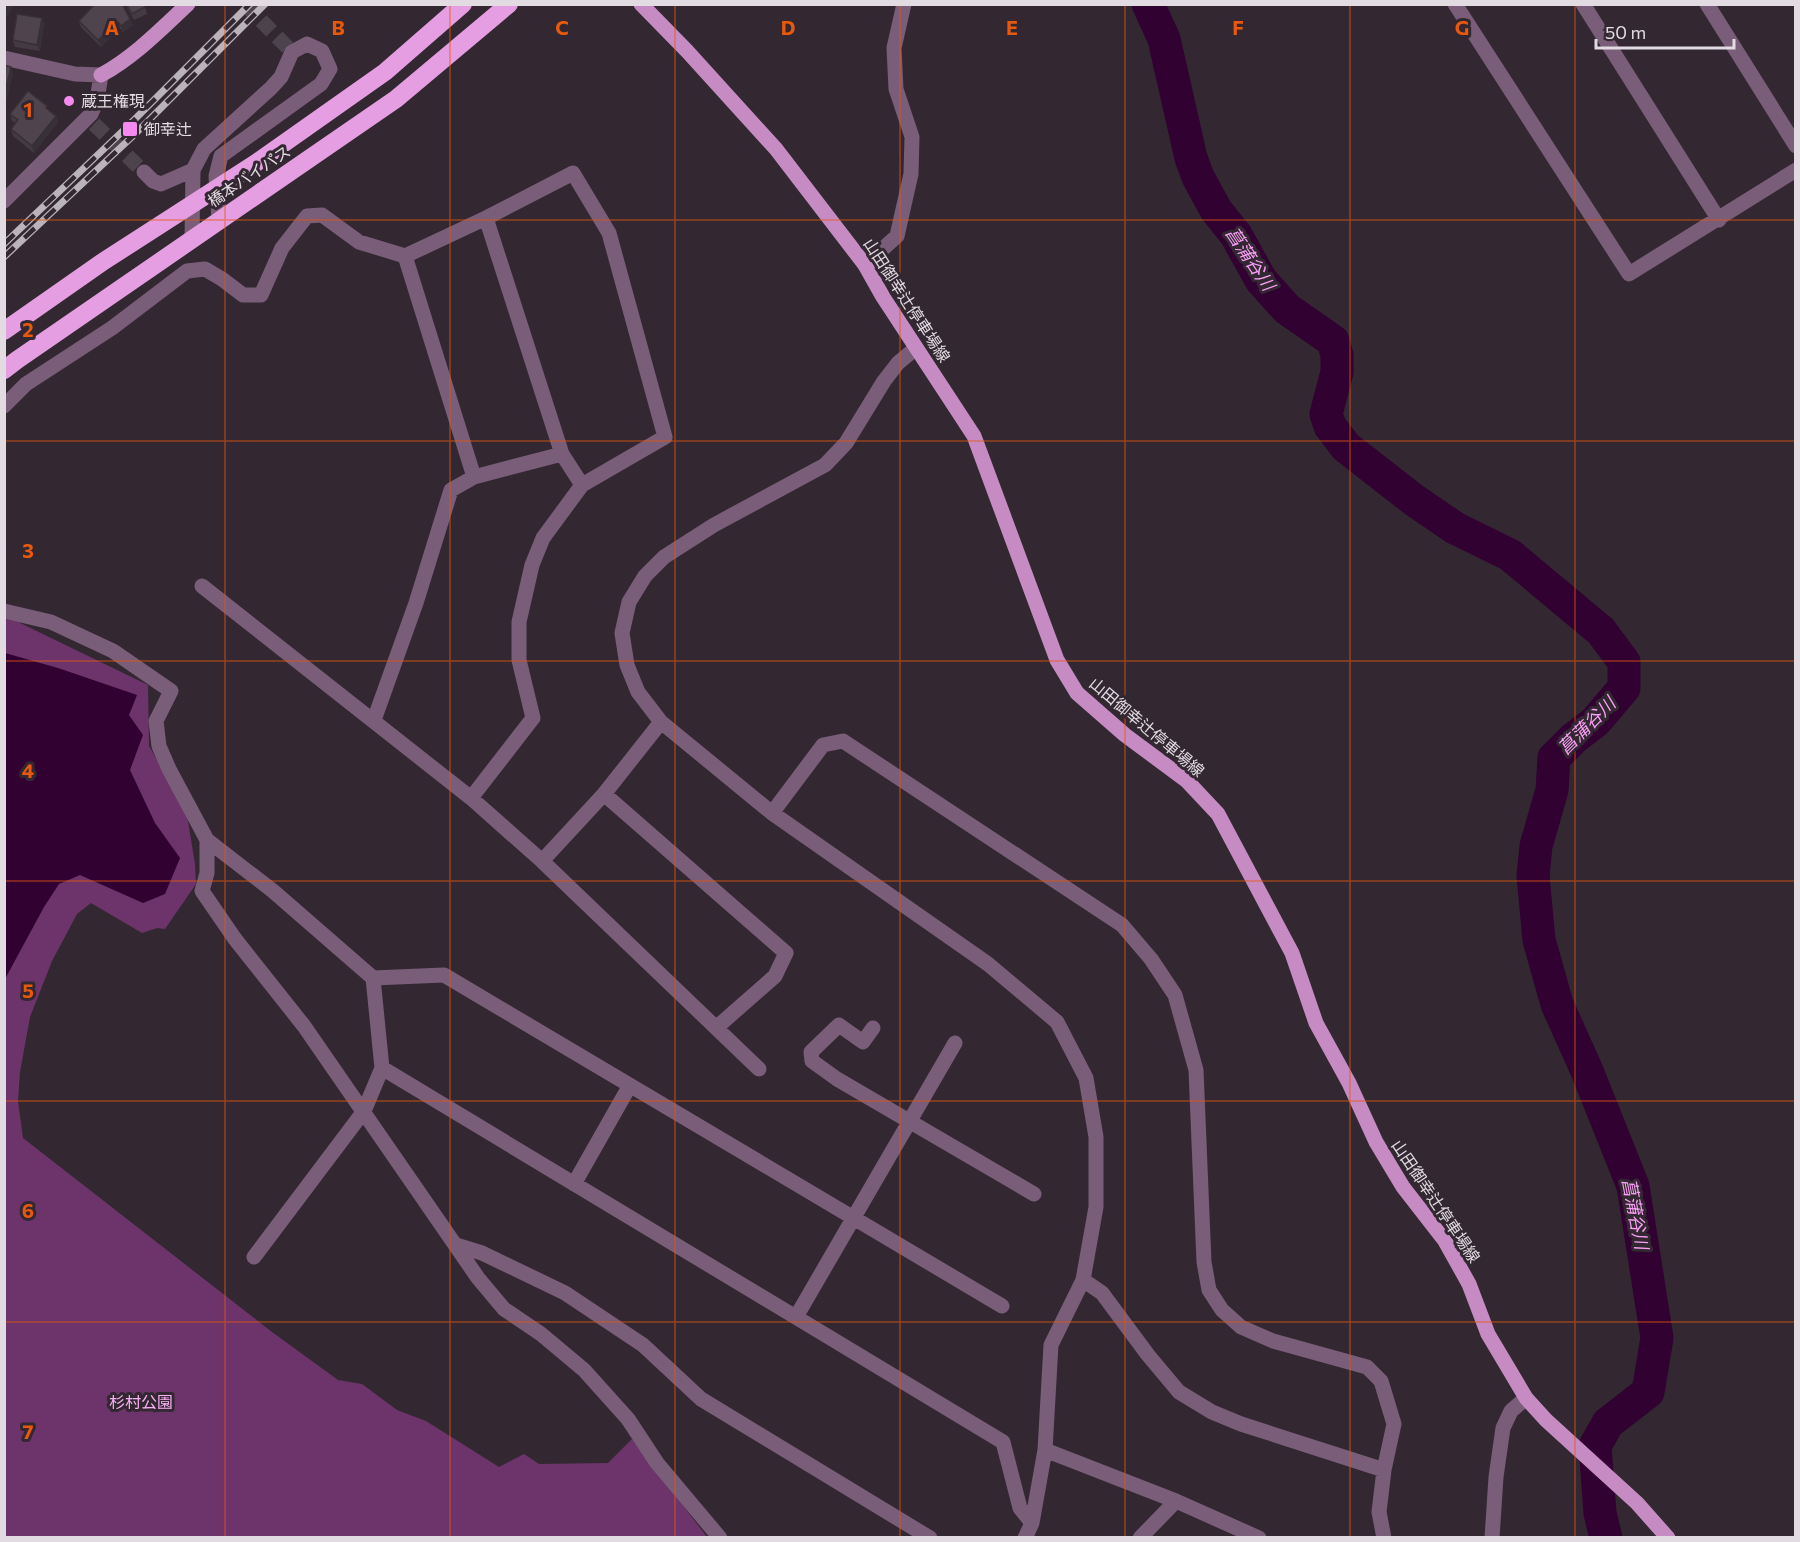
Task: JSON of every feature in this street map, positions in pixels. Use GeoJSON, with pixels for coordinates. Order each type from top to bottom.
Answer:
{"type":"FeatureCollection","features":[{"type":"Feature","properties":{"kind":"highway","name":"橋本バイパス"},"geometry":{"type":"LineString","coordinates":[[4,331],[104,261],[256,163],[385,72],[463,4]]}},
{"type":"Feature","properties":{"kind":"highway","name":"橋本バイパス"},"geometry":{"type":"LineString","coordinates":[[4,370],[219,219],[396,99],[509,4]]}},
{"type":"Feature","properties":{"kind":"main road"},"geometry":{"type":"LineString","coordinates":[[101,75],[119,66],[188,4]]}},
{"type":"Feature","properties":{"kind":"main road","name":"山田御幸辻停車場線"},"geometry":{"type":"LineString","coordinates":[[640,4],[687,51],[776,149],[865,265],[974,436],[1044,627],[1058,660],[1077,693],[1125,735],[1187,782],[1218,814],[1292,953],[1316,1023],[1349,1083],[1376,1142],[1403,1187],[1445,1241],[1469,1284],[1488,1334],[1526,1398],[1569,1441],[1610,1477],[1668,1538]]}},
{"type":"Feature","properties":{"kind":"street"},"geometry":{"type":"LineString","coordinates":[[865,265],[897,236],[911,174],[912,137],[896,89],[894,48],[904,4]]}},
{"type":"Feature","properties":{"kind":"street"},"geometry":{"type":"LineString","coordinates":[[1455,4],[1629,274],[1796,171]]}},
{"type":"Feature","properties":{"kind":"street"},"geometry":{"type":"LineString","coordinates":[[1583,4],[1719,220]]}},
{"type":"Feature","properties":{"kind":"street"},"geometry":{"type":"LineString","coordinates":[[1707,4],[1796,146]]}},
{"type":"Feature","properties":{"kind":"street"},"geometry":{"type":"LineString","coordinates":[[192,240],[193,170],[204,149],[281,77],[292,52],[306,44],[321,51],[330,69],[321,84],[220,156],[216,176],[219,219]]}},
{"type":"Feature","properties":{"kind":"street"},"geometry":{"type":"LineString","coordinates":[[4,58],[75,74],[101,75],[92,119],[4,201]]}},
{"type":"Feature","properties":{"kind":"street"},"geometry":{"type":"LineString","coordinates":[[144,172],[153,181],[161,184],[193,170]]}},
{"type":"Feature","properties":{"kind":"street"},"geometry":{"type":"LineString","coordinates":[[4,406],[26,384],[112,328],[188,271],[205,269],[243,295],[261,295],[282,248],[307,216],[322,215],[359,242],[405,256],[486,218],[573,173],[609,233],[665,437],[582,485],[543,538],[532,565],[519,622],[519,660],[533,718],[471,798]]}},
{"type":"Feature","properties":{"kind":"street"},"geometry":{"type":"LineString","coordinates":[[486,218],[562,454],[582,485]]}},
{"type":"Feature","properties":{"kind":"street"},"geometry":{"type":"LineString","coordinates":[[405,256],[474,477]]}},
{"type":"Feature","properties":{"kind":"street"},"geometry":{"type":"LineString","coordinates":[[916,348],[898,363],[884,381],[846,443],[825,465],[714,525],[664,556],[645,576],[629,602],[622,633],[627,665],[638,692],[661,722],[772,813],[988,964],[1057,1022],[1086,1078],[1096,1137],[1096,1206],[1083,1280],[1051,1345],[1045,1450],[1032,1522],[1025,1538]]}},
{"type":"Feature","properties":{"kind":"street"},"geometry":{"type":"LineString","coordinates":[[374,720],[416,603],[452,490],[474,477],[562,454]]}},
{"type":"Feature","properties":{"kind":"street"},"geometry":{"type":"LineString","coordinates":[[202,586],[471,798],[542,861],[759,1069]]}},
{"type":"Feature","properties":{"kind":"street"},"geometry":{"type":"LineString","coordinates":[[4,611],[51,622],[113,651],[171,691],[156,721],[159,746],[207,840],[273,891],[373,978],[382,1068],[364,1111],[254,1257]]}},
{"type":"Feature","properties":{"kind":"street"},"geometry":{"type":"LineString","coordinates":[[542,861],[604,795],[661,722]]}},
{"type":"Feature","properties":{"kind":"street"},"geometry":{"type":"LineString","coordinates":[[772,813],[823,745],[843,741],[1122,925],[1151,959],[1175,994],[1196,1070],[1204,1262],[1209,1290],[1222,1310],[1241,1327],[1273,1341],[1367,1367],[1381,1381],[1394,1424],[1383,1470],[1379,1512],[1384,1538]]}},
{"type":"Feature","properties":{"kind":"street"},"geometry":{"type":"LineString","coordinates":[[604,795],[786,953],[775,976],[717,1027]]}},
{"type":"Feature","properties":{"kind":"street"},"geometry":{"type":"LineString","coordinates":[[207,840],[207,873],[202,891],[235,939],[304,1026],[478,1278],[504,1309],[541,1334],[584,1370],[628,1419],[657,1462],[720,1538]]}},
{"type":"Feature","properties":{"kind":"street"},"geometry":{"type":"LineString","coordinates":[[373,978],[444,975],[629,1087],[1002,1306]]}},
{"type":"Feature","properties":{"kind":"street"},"geometry":{"type":"LineString","coordinates":[[873,1028],[863,1042],[839,1025],[811,1052],[812,1061],[837,1079],[1034,1194]]}},
{"type":"Feature","properties":{"kind":"street"},"geometry":{"type":"LineString","coordinates":[[796,1317],[955,1043]]}},
{"type":"Feature","properties":{"kind":"street"},"geometry":{"type":"LineString","coordinates":[[382,1068],[1003,1442],[1020,1508],[1032,1522]]}},
{"type":"Feature","properties":{"kind":"street"},"geometry":{"type":"LineString","coordinates":[[574,1184],[629,1087]]}},
{"type":"Feature","properties":{"kind":"street"},"geometry":{"type":"LineString","coordinates":[[456,1245],[482,1253],[565,1293],[643,1345],[701,1399],[922,1536]]}},
{"type":"Feature","properties":{"kind":"street"},"geometry":{"type":"LineString","coordinates":[[1083,1280],[1102,1293],[1179,1392],[1212,1412],[1240,1424],[1383,1470]]}},
{"type":"Feature","properties":{"kind":"street"},"geometry":{"type":"LineString","coordinates":[[1492,1538],[1496,1478],[1503,1428],[1511,1412],[1526,1398]]}},
{"type":"Feature","properties":{"kind":"street"},"geometry":{"type":"LineString","coordinates":[[1045,1450],[1176,1501],[1259,1538]]}},
{"type":"Feature","properties":{"kind":"street"},"geometry":{"type":"LineString","coordinates":[[1140,1538],[1176,1501]]}},
{"type":"Feature","properties":{"kind":"green space","name":"杉村公園"},"geometry":{"type":"Polygon","coordinates":[[[4,619],[16,621],[148,685],[149,746],[178,796],[188,821],[196,884],[165,929],[157,928],[142,933],[91,903],[77,914],[52,961],[30,1017],[20,1072],[18,1101],[23,1138],[272,1332],[338,1380],[362,1384],[397,1410],[426,1421],[499,1467],[524,1454],[539,1464],[608,1463],[632,1439],[707,1537],[5,1537],[4,619]]]}},
{"type":"Feature","properties":{"kind":"shaded area"},"geometry":{"type":"Polygon","coordinates":[[[5,653],[137,695],[129,715],[143,735],[130,770],[155,823],[180,858],[165,894],[143,903],[80,875],[59,884],[5,979],[5,653]]]}},
{"type":"Feature","properties":{"kind":"building"},"geometry":{"type":"Polygon","coordinates":[[[95,4],[122,4],[130,19],[121,26],[118,22],[98,40],[79,21],[95,4]]]}},
{"type":"Feature","properties":{"kind":"building"},"geometry":{"type":"Polygon","coordinates":[[[126,4],[144,4],[145,7],[132,14],[126,4]]]}},
{"type":"Feature","properties":{"kind":"building"},"geometry":{"type":"Polygon","coordinates":[[[17,14],[42,18],[37,45],[13,40],[17,14]]]}},
{"type":"Feature","properties":{"kind":"building"},"geometry":{"type":"Polygon","coordinates":[[[4,65],[11,67],[4,96],[4,65]]]}},
{"type":"Feature","properties":{"kind":"building"},"geometry":{"type":"Polygon","coordinates":[[[28,91],[56,116],[32,146],[11,129],[18,120],[10,114],[28,91]]]}},
{"type":"Feature","properties":{"kind":"waterway","name":"菖蒲谷川"},"geometry":{"type":"LineString","coordinates":[[1148,4],[1164,39],[1191,158],[1198,177],[1216,210],[1236,235],[1261,280],[1287,309],[1333,341],[1337,355],[1337,372],[1326,414],[1330,426],[1346,447],[1414,500],[1455,528],[1510,555],[1601,631],[1624,662],[1624,688],[1595,722],[1574,738],[1554,758],[1552,790],[1536,846],[1533,876],[1539,940],[1557,1004],[1587,1071],[1633,1186],[1657,1338],[1648,1392],[1608,1423],[1595,1446],[1600,1513],[1606,1538]]}},
{"type":"Feature","properties":{"kind":"tunnel"},"geometry":{"type":"LineString","coordinates":[[245,4],[292,52]]}},
{"type":"Feature","properties":{"kind":"tunnel"},"geometry":{"type":"LineString","coordinates":[[94,124],[144,172]]}},
{"type":"Feature","properties":{"kind":"railway"},"geometry":{"type":"LineString","coordinates":[[4,244],[127,127],[250,4]]}},
{"type":"Feature","properties":{"kind":"railway"},"geometry":{"type":"LineString","coordinates":[[4,257],[135,134],[265,4]]}},
{"type":"Feature","properties":{"kind":"place","name":"蔵王権現"},"geometry":{"type":"Point","coordinates":[69,101]}},
{"type":"Feature","properties":{"kind":"place","name":"御幸辻"},"geometry":{"type":"Point","coordinates":[130,129]}}]}
